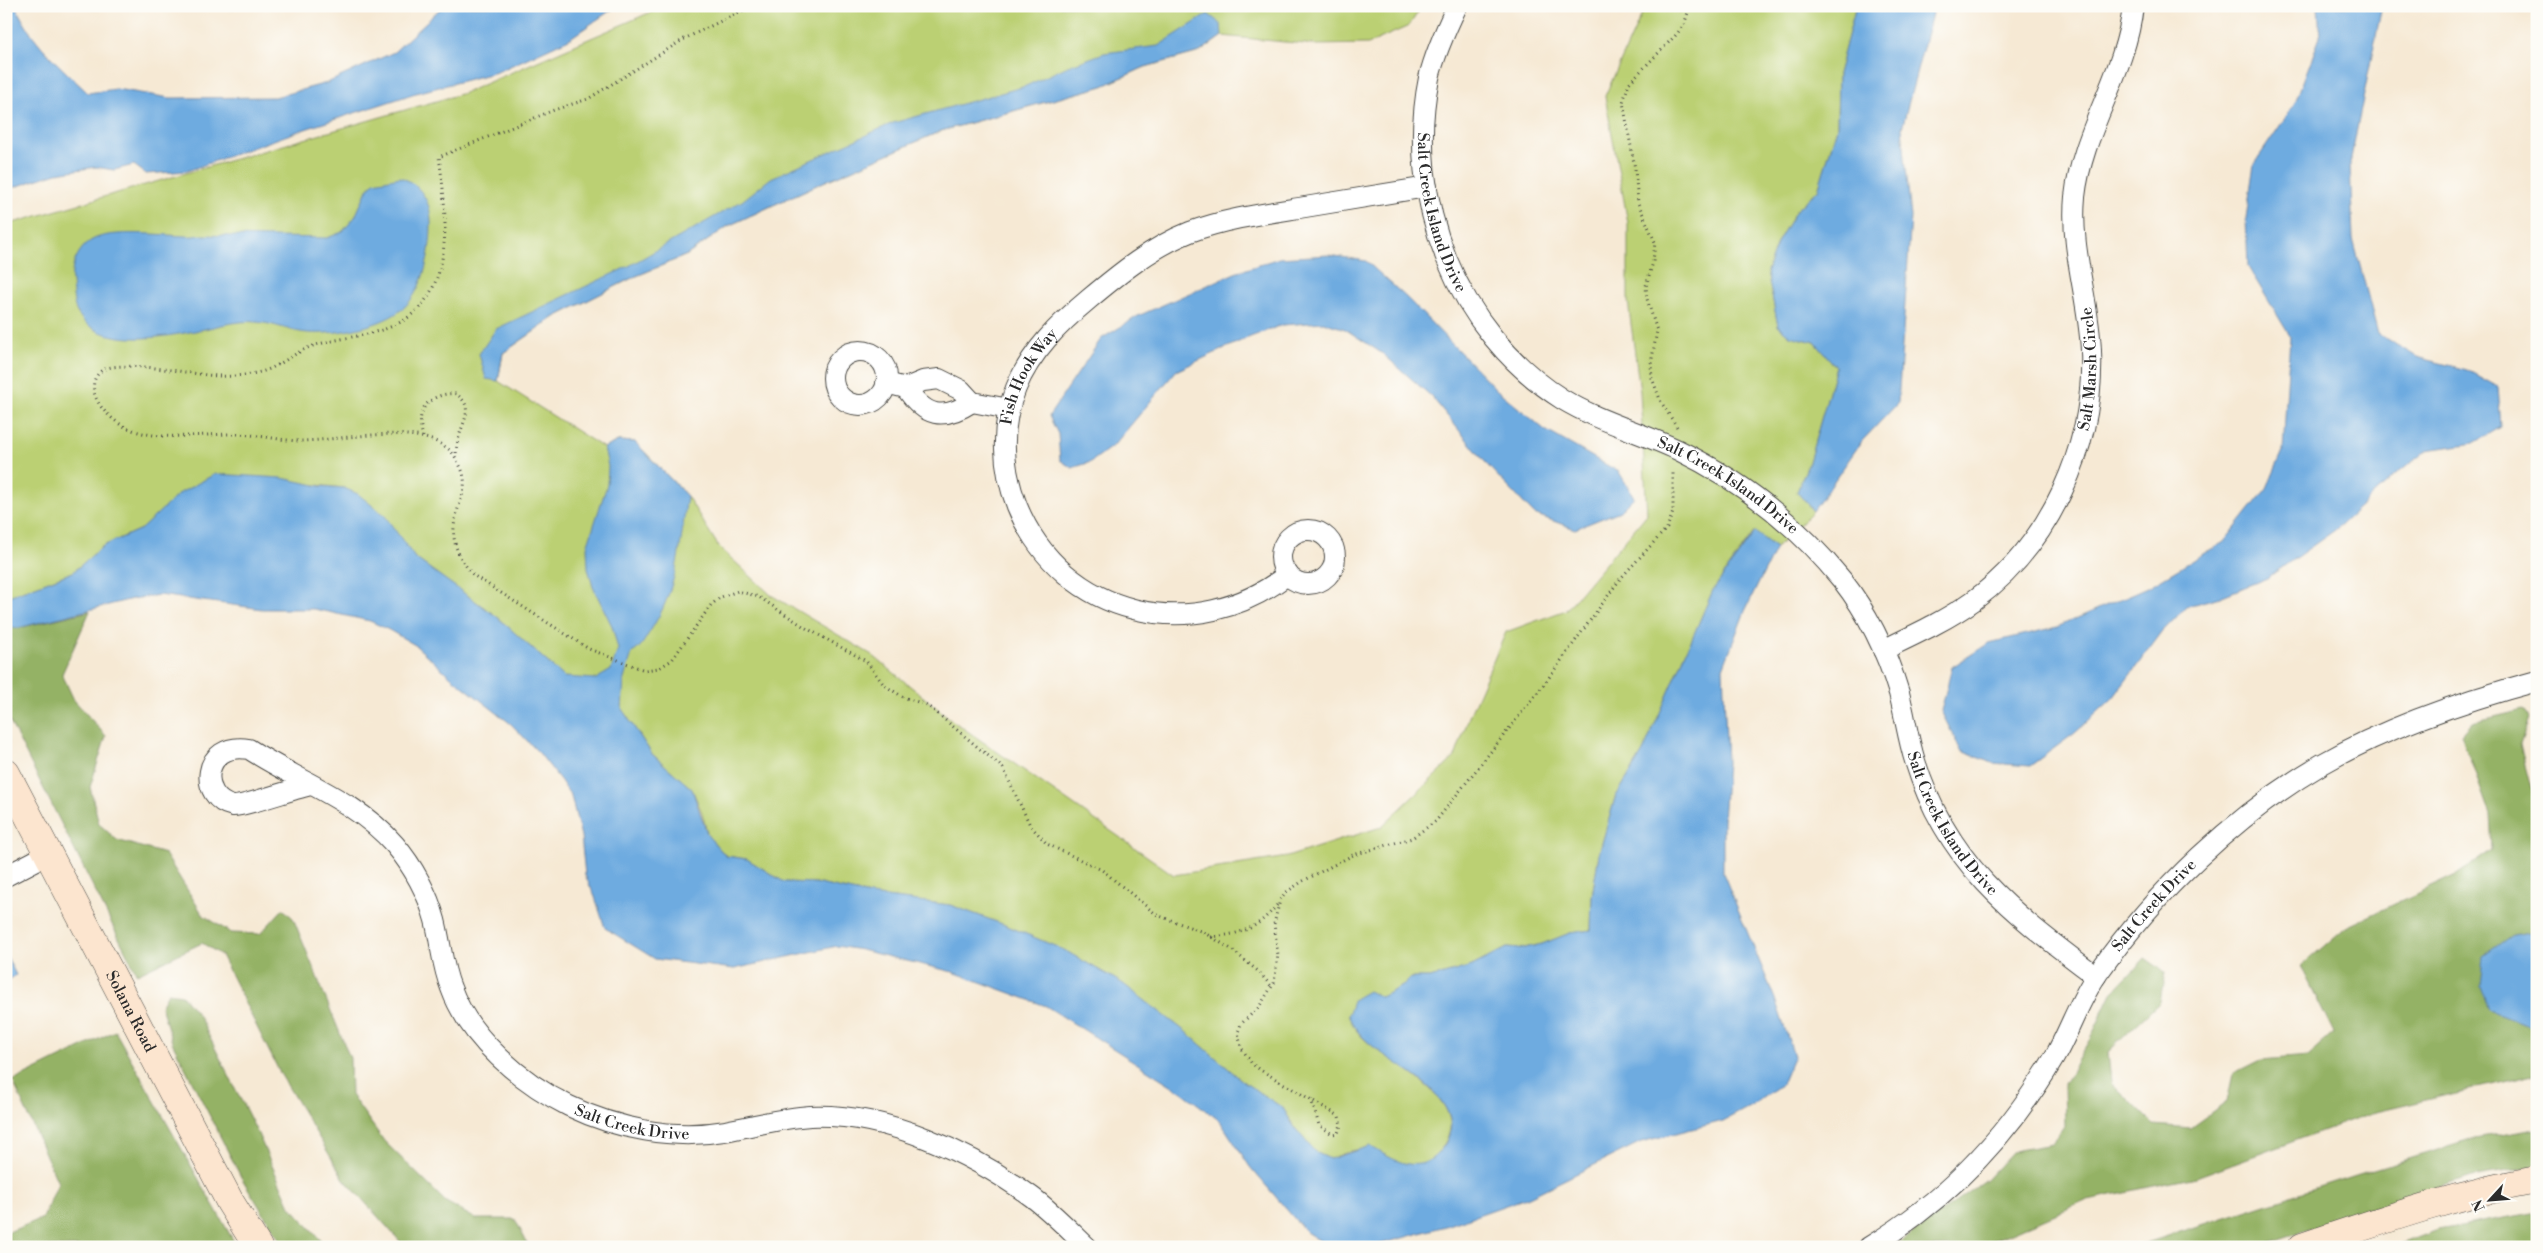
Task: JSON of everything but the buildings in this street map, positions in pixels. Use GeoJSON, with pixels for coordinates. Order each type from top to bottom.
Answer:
{"type":"FeatureCollection","features":[{"type":"Feature","properties":{"kind":"street","name":"Salt Creek Island Drive"},"geometry":{"type":"LineString","coordinates":[[1456,6],[1438,48],[1425,103],[1424,149],[1427,187],[1443,255],[1461,291],[1483,326],[1506,354],[1530,376],[1564,400],[1594,416],[1679,451],[1723,475],[1793,528],[1844,583],[1864,613],[1884,650],[1899,692],[1915,761],[1929,799],[1946,832],[1963,858],[1990,890],[2028,925],[2096,976]]}},
{"type":"Feature","properties":{"kind":"street","name":"Salt Marsh Circle"},"geometry":{"type":"LineString","coordinates":[[1884,650],[1935,625],[1973,601],[1998,580],[2032,542],[2051,514],[2066,483],[2082,435],[2090,385],[2091,352],[2088,317],[2075,239],[2075,198],[2086,145],[2116,75],[2133,6]]}},
{"type":"Feature","properties":{"kind":"street","name":"Fish Hook Way"},"geometry":{"type":"LineString","coordinates":[[1288,574],[1260,593],[1227,607],[1200,613],[1172,616],[1142,612],[1121,606],[1092,593],[1074,581],[1048,556],[1021,516],[1006,469],[1004,441],[1009,409],[1016,388],[1029,362],[1046,339],[1095,294],[1148,253],[1188,233],[1231,219],[1427,187]]}},
{"type":"Feature","properties":{"kind":"street"},"geometry":{"type":"LineString","coordinates":[[886,383],[906,388],[923,381],[939,379],[961,390],[972,402],[1009,409]]}},
{"type":"Feature","properties":{"kind":"street"},"geometry":{"type":"LineString","coordinates":[[906,388],[918,404],[938,415],[953,412],[972,402]]}},
{"type":"Feature","properties":{"kind":"street","name":"Salt Creek Drive"},"geometry":{"type":"LineString","coordinates":[[1869,1247],[1934,1203],[2004,1131],[2034,1090],[2096,976],[2146,912],[2189,867],[2231,830],[2283,790],[2321,765],[2374,737],[2486,694],[2537,681]]}},
{"type":"Feature","properties":{"kind":"street","name":"Solana Road"},"geometry":{"type":"LineString","coordinates":[[6,773],[230,1202],[258,1247]]}},
{"type":"Feature","properties":{"kind":"street","name":"Salt Creek Drive"},"geometry":{"type":"LineString","coordinates":[[312,785],[336,797],[370,820],[396,846],[428,898],[451,989],[464,1015],[485,1041],[509,1065],[540,1089],[569,1106],[600,1119],[659,1132],[685,1134],[723,1131],[779,1119],[811,1116],[843,1117],[875,1123],[941,1146],[995,1173],[1032,1197],[1088,1247]]}},
{"type":"Feature","properties":{"kind":"street"},"geometry":{"type":"LineString","coordinates":[[6,876],[48,854]]}},
{"type":"Feature","properties":{"kind":"street"},"geometry":{"type":"LineString","coordinates":[[2302,1247],[2433,1203],[2537,1180]]}},
{"type":"Feature","properties":{"kind":"path"},"geometry":{"type":"LineString","coordinates":[[752,6],[686,38],[588,98],[439,157],[446,219],[445,241],[436,284],[411,316],[394,326],[310,347],[266,371],[220,376],[164,368],[113,366],[104,369],[95,377],[93,387],[102,408],[117,422],[143,435],[156,437],[231,434],[299,441],[371,435],[423,437],[446,447],[456,458],[466,483],[465,492],[454,520],[454,536],[464,565],[487,585],[589,649],[607,658],[645,670],[659,668],[672,660],[711,605],[721,597],[738,591],[759,597],[806,628],[866,661],[884,686],[902,697],[927,705],[1003,768],[1030,825],[1047,844],[1102,870],[1157,915],[1186,925],[1230,949],[1259,972],[1272,987]]}},
{"type":"Feature","properties":{"kind":"path"},"geometry":{"type":"LineString","coordinates":[[1211,937],[1232,935],[1252,929],[1278,903],[1285,892],[1303,881],[1353,855],[1412,838],[1436,820],[1545,683],[1620,580],[1667,528],[1674,512],[1672,478],[1683,439],[1660,402],[1652,378],[1651,364],[1657,331],[1647,299],[1646,286],[1653,262],[1655,242],[1638,203],[1635,169],[1623,102],[1629,83],[1684,25],[1690,6]]}},
{"type":"Feature","properties":{"kind":"path"},"geometry":{"type":"LineString","coordinates":[[423,437],[420,419],[424,407],[442,394],[456,394],[465,403],[467,411],[459,436],[456,458]]}},
{"type":"Feature","properties":{"kind":"path"},"geometry":{"type":"LineString","coordinates":[[1278,903],[1274,924],[1277,970],[1272,987],[1259,1007],[1241,1024],[1238,1032],[1241,1047],[1246,1057],[1257,1068],[1311,1099],[1339,1116],[1341,1125],[1338,1133],[1332,1134],[1319,1125],[1311,1099]]}},
{"type":"Feature","properties":{"kind":"green space"},"geometry":{"type":"Polygon","coordinates":[[[665,6],[1422,6],[1409,26],[1368,44],[1316,45],[1222,36],[1200,52],[1145,67],[1103,86],[941,131],[728,226],[687,255],[634,277],[555,317],[503,353],[498,381],[604,448],[618,441],[635,442],[687,496],[719,547],[771,595],[872,655],[953,721],[1174,875],[1287,857],[1381,827],[1455,757],[1470,714],[1506,632],[1566,610],[1647,514],[1640,392],[1628,301],[1628,223],[1605,96],[1642,14],[1643,6],[1856,6],[1838,74],[1837,128],[1818,190],[1797,209],[1778,241],[1767,271],[1778,326],[1790,336],[1815,342],[1836,367],[1809,462],[1797,492],[1813,511],[1776,548],[1754,532],[1713,590],[1643,752],[1615,798],[1599,854],[1592,896],[1591,930],[1570,933],[1542,944],[1520,949],[1507,948],[1472,966],[1430,978],[1411,978],[1404,985],[1348,1015],[1362,1037],[1424,1083],[1438,1097],[1447,1112],[1450,1128],[1443,1146],[1429,1161],[1412,1165],[1365,1150],[1346,1152],[1330,1159],[1315,1152],[1295,1128],[1283,1108],[1245,1083],[1186,1032],[1122,983],[1064,950],[1005,925],[950,905],[870,895],[815,883],[784,882],[747,859],[726,856],[708,836],[702,813],[692,789],[652,754],[622,709],[564,677],[496,616],[415,558],[400,540],[344,488],[215,474],[201,482],[141,529],[103,546],[73,572],[6,597],[6,225],[464,93],[665,6]]]}},
{"type":"Feature","properties":{"kind":"green space"},"geometry":{"type":"Polygon","coordinates":[[[90,611],[62,674],[74,700],[106,736],[90,787],[99,824],[117,840],[165,854],[203,915],[231,933],[260,934],[283,909],[293,918],[350,1058],[351,1095],[384,1141],[446,1202],[476,1219],[515,1219],[529,1247],[405,1247],[344,1179],[281,1075],[221,955],[202,943],[137,974],[6,714],[6,627],[18,628],[90,611]]]}},
{"type":"Feature","properties":{"kind":"green space"},"geometry":{"type":"Polygon","coordinates":[[[2524,710],[2529,718],[2520,745],[2537,811],[2537,931],[2512,935],[2489,1010],[2537,1027],[2537,1074],[2371,1113],[2196,1177],[2088,1200],[1978,1247],[1893,1247],[1986,1180],[2013,1151],[2052,1144],[2065,1126],[2064,1084],[2091,1037],[2112,993],[2145,958],[2165,972],[2160,1002],[2108,1052],[2111,1082],[2154,1125],[2191,1128],[2227,1102],[2233,1074],[2261,1060],[2308,1056],[2334,1033],[2301,966],[2346,927],[2458,874],[2492,850],[2490,815],[2461,734],[2472,722],[2524,710]]]}},
{"type":"Feature","properties":{"kind":"green space"},"geometry":{"type":"Polygon","coordinates":[[[168,993],[182,995],[199,1016],[258,1134],[290,1206],[327,1247],[284,1247],[241,1177],[172,1042],[161,1006],[168,993]]]}},
{"type":"Feature","properties":{"kind":"green space"},"geometry":{"type":"Polygon","coordinates":[[[115,1031],[237,1247],[6,1247],[6,1233],[43,1218],[58,1183],[13,1081],[115,1031]]]}},
{"type":"Feature","properties":{"kind":"green space"},"geometry":{"type":"Polygon","coordinates":[[[2537,1129],[2537,1166],[2471,1177],[2254,1247],[2134,1247],[2358,1174],[2474,1139],[2537,1129]]]}},
{"type":"Feature","properties":{"kind":"green space"},"geometry":{"type":"Polygon","coordinates":[[[2537,1212],[2537,1247],[2393,1247],[2438,1230],[2537,1212]]]}},
{"type":"Feature","properties":{"kind":"water"},"geometry":{"type":"Polygon","coordinates":[[[6,6],[16,6],[29,31],[38,42],[88,93],[116,89],[170,98],[275,97],[327,83],[394,52],[443,6],[617,6],[569,39],[497,72],[416,93],[299,131],[187,171],[146,174],[134,165],[114,170],[96,167],[57,173],[6,190],[6,6]]]}},
{"type":"Feature","properties":{"kind":"water"},"geometry":{"type":"Polygon","coordinates":[[[1856,6],[1934,6],[1902,128],[1911,217],[1898,403],[1862,441],[1813,511],[1797,492],[1809,462],[1836,367],[1815,342],[1790,336],[1778,326],[1767,271],[1778,241],[1797,209],[1818,190],[1837,128],[1838,74],[1856,6]]]}},
{"type":"Feature","properties":{"kind":"water"},"geometry":{"type":"Polygon","coordinates":[[[2318,6],[2382,6],[2350,163],[2353,239],[2378,334],[2417,357],[2467,370],[2498,387],[2501,427],[2474,443],[2427,450],[2392,478],[2335,530],[2267,578],[2220,597],[2187,606],[2162,632],[2113,698],[2075,733],[2030,766],[1992,763],[1961,751],[1941,711],[1952,667],[1989,643],[2057,627],[2148,587],[2224,542],[2267,488],[2283,451],[2290,336],[2248,267],[2246,218],[2254,164],[2294,105],[2320,37],[2318,6]]]}},
{"type":"Feature","properties":{"kind":"water"},"geometry":{"type":"Polygon","coordinates":[[[1208,14],[1221,24],[1222,36],[1200,52],[1145,67],[1103,86],[941,131],[821,183],[728,226],[687,255],[634,277],[555,317],[503,353],[498,381],[486,379],[479,354],[496,329],[629,266],[742,201],[771,178],[893,123],[1026,86],[1068,66],[1104,53],[1158,46],[1208,14]]]}},
{"type":"Feature","properties":{"kind":"water"},"geometry":{"type":"Polygon","coordinates":[[[400,177],[419,189],[429,208],[431,223],[429,254],[420,284],[410,301],[402,310],[377,323],[348,330],[308,333],[263,323],[242,322],[169,336],[134,338],[117,337],[102,333],[88,325],[76,311],[72,270],[79,253],[92,240],[111,235],[137,233],[187,236],[327,238],[342,232],[355,217],[367,190],[374,182],[400,177]]]}},
{"type":"Feature","properties":{"kind":"water"},"geometry":{"type":"Polygon","coordinates":[[[1329,255],[1366,261],[1408,299],[1497,390],[1545,430],[1619,472],[1634,497],[1620,511],[1575,529],[1534,514],[1490,468],[1431,396],[1383,354],[1345,329],[1323,322],[1282,325],[1245,339],[1176,371],[1114,445],[1091,462],[1072,468],[1060,460],[1058,434],[1049,416],[1101,339],[1138,316],[1235,273],[1279,258],[1329,255]]]}},
{"type":"Feature","properties":{"kind":"water"},"geometry":{"type":"Polygon","coordinates":[[[618,441],[635,442],[687,496],[680,550],[672,584],[659,617],[642,644],[632,653],[624,679],[622,709],[652,754],[692,789],[708,836],[726,856],[747,859],[784,882],[815,883],[870,895],[950,905],[1005,925],[1064,950],[1122,983],[1186,1032],[1245,1083],[1283,1108],[1295,1128],[1315,1152],[1330,1159],[1370,1146],[1400,1162],[1419,1164],[1437,1155],[1445,1144],[1450,1130],[1449,1115],[1440,1099],[1428,1086],[1369,1043],[1357,1030],[1348,1015],[1354,999],[1368,991],[1381,997],[1404,985],[1411,978],[1430,978],[1472,966],[1507,948],[1520,949],[1542,944],[1570,933],[1591,930],[1592,896],[1599,854],[1615,798],[1643,752],[1713,590],[1755,532],[1776,548],[1745,611],[1723,668],[1727,763],[1723,821],[1723,873],[1775,999],[1794,1056],[1782,1084],[1751,1106],[1723,1121],[1641,1142],[1529,1197],[1449,1225],[1370,1247],[1330,1247],[1306,1232],[1250,1167],[1220,1121],[1182,1092],[1046,1006],[953,972],[861,950],[837,946],[734,969],[655,959],[605,928],[595,897],[585,875],[581,836],[571,796],[561,781],[540,754],[511,724],[451,677],[415,645],[370,621],[314,609],[262,609],[159,595],[132,599],[18,628],[6,627],[6,597],[73,572],[103,546],[141,529],[180,493],[215,474],[282,478],[320,486],[344,488],[358,494],[385,516],[415,558],[496,616],[564,677],[596,679],[611,670],[618,649],[612,626],[593,587],[588,568],[587,547],[607,485],[608,466],[604,448],[618,441]]]}},
{"type":"Feature","properties":{"kind":"water"},"geometry":{"type":"Polygon","coordinates":[[[2537,931],[2537,1027],[2534,1027],[2489,1010],[2480,985],[2483,956],[2512,935],[2537,931]]]}},
{"type":"Feature","properties":{"kind":"water"},"geometry":{"type":"Polygon","coordinates":[[[6,955],[16,975],[6,982],[6,955]]]}}]}
